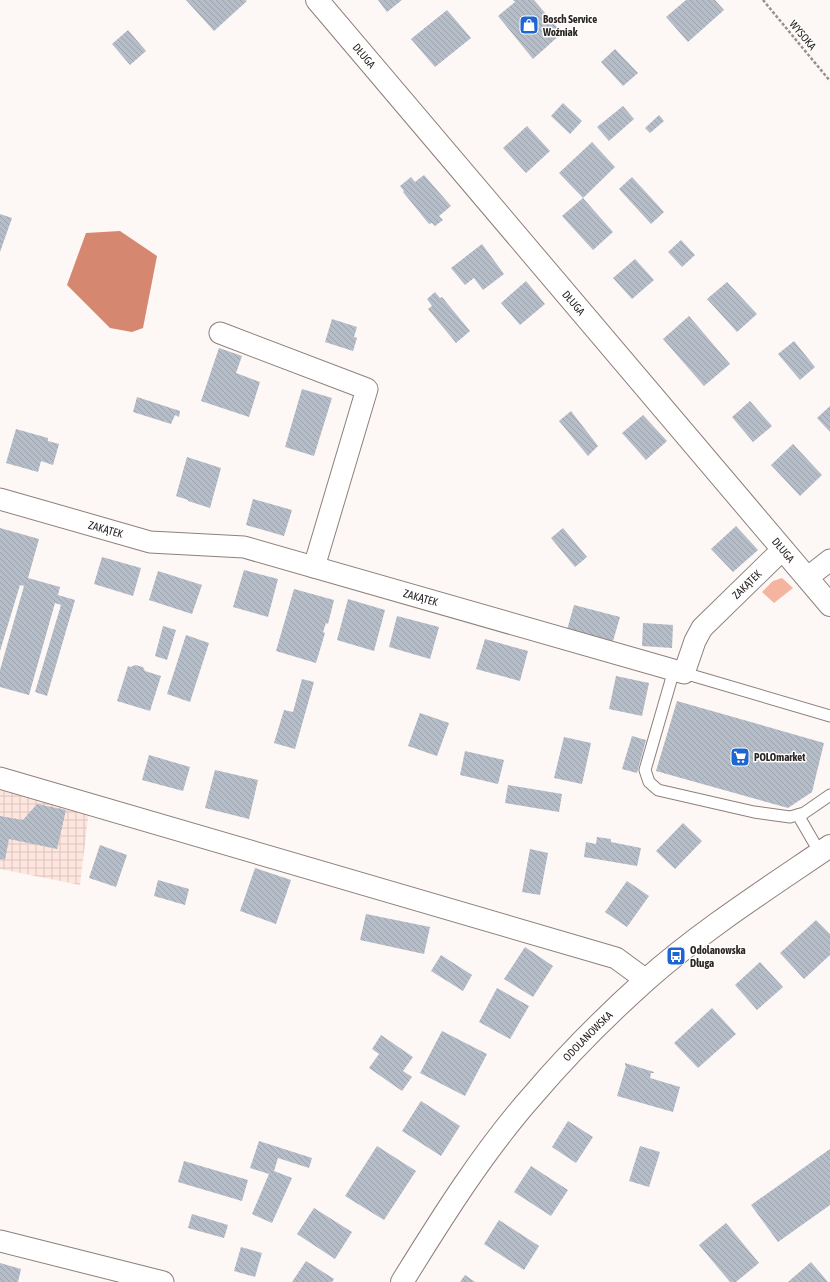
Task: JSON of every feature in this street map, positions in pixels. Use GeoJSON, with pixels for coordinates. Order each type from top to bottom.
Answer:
{"type":"FeatureCollection","features":[{"type":"Feature","properties":{"kind":"street","name":"DŁUGA"},"geometry":{"type":"LineString","coordinates":[[317,0],[830,605]]}},
{"type":"Feature","properties":{"kind":"street"},"geometry":{"type":"LineString","coordinates":[[220,334],[367,389],[314,567]]}},
{"type":"Feature","properties":{"kind":"street","name":"ZAKĄTEK"},"geometry":{"type":"LineString","coordinates":[[0,498],[150,542],[244,547],[679,672],[702,628],[783,549]]}},
{"type":"Feature","properties":{"kind":"street"},"geometry":{"type":"LineString","coordinates":[[807,578],[830,560]]}},
{"type":"Feature","properties":{"kind":"street"},"geometry":{"type":"LineString","coordinates":[[0,778],[616,958],[646,980]]}},
{"type":"Feature","properties":{"kind":"street","name":"ODOLANOWSKA"},"geometry":{"type":"LineString","coordinates":[[402,1282],[448,1209],[502,1133],[533,1095],[605,1018],[646,980],[692,943],[755,897],[825,849]]}},
{"type":"Feature","properties":{"kind":"street"},"geometry":{"type":"LineString","coordinates":[[0,1240],[163,1282]]}},
{"type":"Feature","properties":{"kind":"lane"},"geometry":{"type":"LineString","coordinates":[[830,716],[679,672],[645,770],[649,782],[658,790],[754,812],[790,817],[804,813],[830,795]]}},
{"type":"Feature","properties":{"kind":"lane"},"geometry":{"type":"LineString","coordinates":[[798,815],[825,849]]}},
{"type":"Feature","properties":{"kind":"path","name":"WYSOKA"},"geometry":{"type":"LineString","coordinates":[[763,0],[830,81]]}},
{"type":"Feature","properties":{"kind":"shaded area"},"geometry":{"type":"Polygon","coordinates":[[[120,231],[157,256],[143,328],[132,332],[110,328],[67,285],[86,233],[120,231]]]}},
{"type":"Feature","properties":{"kind":"shaded area"},"geometry":{"type":"Polygon","coordinates":[[[782,578],[793,588],[774,603],[762,592],[773,581],[782,578]]]}},
{"type":"Feature","properties":{"kind":"shaded area"},"geometry":{"type":"Polygon","coordinates":[[[0,784],[89,810],[80,885],[0,869],[0,784]]]}},
{"type":"Feature","properties":{"kind":"building"},"geometry":{"type":"Polygon","coordinates":[[[186,0],[245,0],[247,1],[214,31],[186,0]]]}},
{"type":"Feature","properties":{"kind":"building"},"geometry":{"type":"Polygon","coordinates":[[[378,0],[402,0],[387,12],[378,0]]]}},
{"type":"Feature","properties":{"kind":"building"},"geometry":{"type":"Polygon","coordinates":[[[513,0],[534,0],[562,33],[533,59],[498,16],[515,2],[513,0]]]}},
{"type":"Feature","properties":{"kind":"building"},"geometry":{"type":"Polygon","coordinates":[[[686,0],[715,0],[724,10],[688,42],[666,17],[686,0]]]}},
{"type":"Feature","properties":{"kind":"building"},"geometry":{"type":"Polygon","coordinates":[[[447,10],[471,38],[435,67],[411,39],[447,10]]]}},
{"type":"Feature","properties":{"kind":"building"},"geometry":{"type":"Polygon","coordinates":[[[128,30],[146,51],[130,65],[112,44],[128,30]]]}},
{"type":"Feature","properties":{"kind":"building"},"geometry":{"type":"Polygon","coordinates":[[[615,49],[638,73],[623,86],[601,62],[615,49]]]}},
{"type":"Feature","properties":{"kind":"building"},"geometry":{"type":"Polygon","coordinates":[[[563,103],[582,121],[570,134],[551,116],[563,103]]]}},
{"type":"Feature","properties":{"kind":"building"},"geometry":{"type":"Polygon","coordinates":[[[623,106],[634,119],[609,141],[597,127],[623,106]]]}},
{"type":"Feature","properties":{"kind":"building"},"geometry":{"type":"Polygon","coordinates":[[[659,115],[664,121],[650,133],[645,128],[659,115]]]}},
{"type":"Feature","properties":{"kind":"building"},"geometry":{"type":"Polygon","coordinates":[[[527,126],[550,151],[526,173],[503,148],[527,126]]]}},
{"type":"Feature","properties":{"kind":"building"},"geometry":{"type":"Polygon","coordinates":[[[592,142],[615,167],[583,198],[559,173],[592,142]]]}},
{"type":"Feature","properties":{"kind":"building"},"geometry":{"type":"Polygon","coordinates":[[[424,175],[451,206],[439,216],[443,220],[435,226],[432,223],[429,224],[403,192],[404,191],[400,186],[411,177],[415,182],[424,175]]]}},
{"type":"Feature","properties":{"kind":"building"},"geometry":{"type":"Polygon","coordinates":[[[632,177],[664,212],[651,224],[619,189],[632,177]]]}},
{"type":"Feature","properties":{"kind":"building"},"geometry":{"type":"Polygon","coordinates":[[[583,198],[613,232],[593,250],[562,216],[583,198]]]}},
{"type":"Feature","properties":{"kind":"building"},"geometry":{"type":"Polygon","coordinates":[[[0,214],[12,218],[0,252],[0,214]]]}},
{"type":"Feature","properties":{"kind":"building"},"geometry":{"type":"Polygon","coordinates":[[[681,240],[695,255],[682,267],[668,252],[681,240]]]}},
{"type":"Feature","properties":{"kind":"building"},"geometry":{"type":"Polygon","coordinates":[[[482,244],[504,274],[483,290],[474,278],[465,285],[451,268],[482,244]]]}},
{"type":"Feature","properties":{"kind":"building"},"geometry":{"type":"Polygon","coordinates":[[[635,259],[654,280],[632,299],[613,278],[635,259]]]}},
{"type":"Feature","properties":{"kind":"building"},"geometry":{"type":"Polygon","coordinates":[[[526,281],[545,304],[520,325],[501,303],[526,281]]]}},
{"type":"Feature","properties":{"kind":"building"},"geometry":{"type":"Polygon","coordinates":[[[727,282],[757,314],[737,332],[707,299],[727,282]]]}},
{"type":"Feature","properties":{"kind":"building"},"geometry":{"type":"Polygon","coordinates":[[[435,292],[440,298],[442,297],[470,331],[456,343],[428,309],[432,306],[427,299],[435,292]]]}},
{"type":"Feature","properties":{"kind":"building"},"geometry":{"type":"Polygon","coordinates":[[[689,316],[730,364],[704,386],[663,339],[689,316]]]}},
{"type":"Feature","properties":{"kind":"building"},"geometry":{"type":"Polygon","coordinates":[[[332,319],[357,327],[354,337],[357,338],[353,351],[325,342],[332,319]]]}},
{"type":"Feature","properties":{"kind":"building"},"geometry":{"type":"Polygon","coordinates":[[[794,341],[815,367],[800,380],[778,354],[794,341]]]}},
{"type":"Feature","properties":{"kind":"building"},"geometry":{"type":"Polygon","coordinates":[[[219,348],[242,356],[236,373],[260,382],[249,417],[201,401],[219,348]]]}},
{"type":"Feature","properties":{"kind":"building"},"geometry":{"type":"Polygon","coordinates":[[[302,389],[332,398],[314,456],[285,447],[302,389]]]}},
{"type":"Feature","properties":{"kind":"building"},"geometry":{"type":"Polygon","coordinates":[[[137,397],[180,411],[179,417],[175,415],[171,424],[133,412],[137,397]]]}},
{"type":"Feature","properties":{"kind":"building"},"geometry":{"type":"Polygon","coordinates":[[[750,401],[772,426],[753,442],[732,417],[750,401]]]}},
{"type":"Feature","properties":{"kind":"building"},"geometry":{"type":"Polygon","coordinates":[[[830,406],[830,432],[817,418],[830,406]]]}},
{"type":"Feature","properties":{"kind":"building"},"geometry":{"type":"Polygon","coordinates":[[[571,411],[598,446],[588,456],[559,421],[571,411]]]}},
{"type":"Feature","properties":{"kind":"building"},"geometry":{"type":"Polygon","coordinates":[[[643,415],[667,441],[646,460],[622,433],[643,415]]]}},
{"type":"Feature","properties":{"kind":"building"},"geometry":{"type":"Polygon","coordinates":[[[16,429],[48,438],[48,441],[59,444],[53,465],[41,461],[38,472],[6,463],[16,429]]]}},
{"type":"Feature","properties":{"kind":"building"},"geometry":{"type":"Polygon","coordinates":[[[793,444],[822,475],[800,496],[771,465],[793,444]]]}},
{"type":"Feature","properties":{"kind":"building"},"geometry":{"type":"Polygon","coordinates":[[[187,457],[221,468],[210,508],[176,496],[187,457]]]}},
{"type":"Feature","properties":{"kind":"building"},"geometry":{"type":"Polygon","coordinates":[[[253,499],[292,510],[284,536],[246,525],[253,499]]]}},
{"type":"Feature","properties":{"kind":"building"},"geometry":{"type":"Polygon","coordinates":[[[736,526],[758,550],[733,572],[711,549],[736,526]]]}},
{"type":"Feature","properties":{"kind":"building"},"geometry":{"type":"Polygon","coordinates":[[[0,528],[39,539],[28,578],[60,587],[58,595],[75,600],[47,696],[35,692],[61,605],[55,603],[29,695],[0,687],[0,670],[24,586],[20,585],[0,651],[0,528]]]}},
{"type":"Feature","properties":{"kind":"building"},"geometry":{"type":"Polygon","coordinates":[[[563,528],[587,557],[575,567],[551,538],[563,528]]]}},
{"type":"Feature","properties":{"kind":"building"},"geometry":{"type":"Polygon","coordinates":[[[102,557],[141,568],[133,596],[94,584],[102,557]]]}},
{"type":"Feature","properties":{"kind":"building"},"geometry":{"type":"Polygon","coordinates":[[[244,570],[278,579],[268,617],[233,607],[244,570]]]}},
{"type":"Feature","properties":{"kind":"building"},"geometry":{"type":"Polygon","coordinates":[[[158,571],[202,585],[192,614],[149,600],[158,571]]]}},
{"type":"Feature","properties":{"kind":"building"},"geometry":{"type":"Polygon","coordinates":[[[294,589],[334,600],[328,624],[326,623],[323,632],[325,633],[316,663],[276,651],[294,589]]]}},
{"type":"Feature","properties":{"kind":"building"},"geometry":{"type":"Polygon","coordinates":[[[348,599],[385,610],[374,651],[337,640],[348,599]]]}},
{"type":"Feature","properties":{"kind":"building"},"geometry":{"type":"Polygon","coordinates":[[[574,605],[620,617],[613,641],[567,630],[574,605]]]}},
{"type":"Feature","properties":{"kind":"building"},"geometry":{"type":"Polygon","coordinates":[[[397,616],[439,627],[430,659],[389,647],[397,616]]]}},
{"type":"Feature","properties":{"kind":"building"},"geometry":{"type":"Polygon","coordinates":[[[643,623],[673,625],[672,648],[642,646],[643,623]]]}},
{"type":"Feature","properties":{"kind":"building"},"geometry":{"type":"Polygon","coordinates":[[[163,626],[176,630],[167,660],[155,656],[163,626]]]}},
{"type":"Feature","properties":{"kind":"building"},"geometry":{"type":"Polygon","coordinates":[[[186,635],[209,643],[190,702],[167,694],[186,635]]]}},
{"type":"Feature","properties":{"kind":"building"},"geometry":{"type":"Polygon","coordinates":[[[485,639],[528,651],[520,681],[476,669],[485,639]]]}},
{"type":"Feature","properties":{"kind":"building"},"geometry":{"type":"Polygon","coordinates":[[[135,665],[143,667],[145,671],[161,676],[150,711],[117,701],[128,666],[131,667],[135,665]]]}},
{"type":"Feature","properties":{"kind":"building"},"geometry":{"type":"Polygon","coordinates":[[[616,676],[649,683],[642,716],[609,709],[616,676]]]}},
{"type":"Feature","properties":{"kind":"building"},"geometry":{"type":"Polygon","coordinates":[[[302,679],[314,682],[295,749],[274,743],[284,710],[293,712],[302,679]]]}},
{"type":"Feature","properties":{"kind":"building","name":"POLOmarket"},"geometry":{"type":"Polygon","coordinates":[[[677,701],[824,743],[812,792],[788,808],[656,771],[677,701]]]}},
{"type":"Feature","properties":{"kind":"building"},"geometry":{"type":"Polygon","coordinates":[[[420,713],[449,723],[437,756],[408,746],[420,713]]]}},
{"type":"Feature","properties":{"kind":"building"},"geometry":{"type":"Polygon","coordinates":[[[632,736],[646,740],[637,773],[622,769],[632,736]]]}},
{"type":"Feature","properties":{"kind":"building"},"geometry":{"type":"Polygon","coordinates":[[[564,737],[591,743],[582,784],[554,778],[564,737]]]}},
{"type":"Feature","properties":{"kind":"building"},"geometry":{"type":"Polygon","coordinates":[[[465,751],[504,760],[498,784],[460,775],[465,751]]]}},
{"type":"Feature","properties":{"kind":"building"},"geometry":{"type":"Polygon","coordinates":[[[149,755],[190,767],[183,791],[142,780],[149,755]]]}},
{"type":"Feature","properties":{"kind":"building"},"geometry":{"type":"Polygon","coordinates":[[[215,770],[258,780],[249,819],[205,808],[215,770]]]}},
{"type":"Feature","properties":{"kind":"building"},"geometry":{"type":"Polygon","coordinates":[[[508,785],[562,794],[559,812],[505,803],[508,785]]]}},
{"type":"Feature","properties":{"kind":"building"},"geometry":{"type":"Polygon","coordinates":[[[37,804],[66,810],[57,849],[9,839],[5,860],[0,859],[0,816],[23,820],[37,804]]]}},
{"type":"Feature","properties":{"kind":"building"},"geometry":{"type":"Polygon","coordinates":[[[683,823],[702,841],[675,869],[656,851],[683,823]]]}},
{"type":"Feature","properties":{"kind":"building"},"geometry":{"type":"Polygon","coordinates":[[[597,837],[611,839],[611,842],[641,848],[637,866],[584,857],[586,842],[596,844],[597,837]]]}},
{"type":"Feature","properties":{"kind":"building"},"geometry":{"type":"Polygon","coordinates":[[[100,845],[127,855],[116,887],[89,878],[100,845]]]}},
{"type":"Feature","properties":{"kind":"building"},"geometry":{"type":"Polygon","coordinates":[[[530,849],[548,853],[540,895],[522,892],[530,849]]]}},
{"type":"Feature","properties":{"kind":"building"},"geometry":{"type":"Polygon","coordinates":[[[255,868],[291,880],[276,924],[240,911],[255,868]]]}},
{"type":"Feature","properties":{"kind":"building"},"geometry":{"type":"Polygon","coordinates":[[[158,880],[189,889],[185,905],[154,896],[158,880]]]}},
{"type":"Feature","properties":{"kind":"building"},"geometry":{"type":"Polygon","coordinates":[[[627,881],[649,896],[627,927],[605,912],[627,881]]]}},
{"type":"Feature","properties":{"kind":"building"},"geometry":{"type":"Polygon","coordinates":[[[366,914],[430,927],[424,954],[360,940],[366,914]]]}},
{"type":"Feature","properties":{"kind":"building"},"geometry":{"type":"Polygon","coordinates":[[[816,920],[830,934],[830,955],[804,979],[780,953],[816,920]]]}},
{"type":"Feature","properties":{"kind":"building"},"geometry":{"type":"Polygon","coordinates":[[[525,947],[553,966],[533,997],[504,979],[525,947]]]}},
{"type":"Feature","properties":{"kind":"building"},"geometry":{"type":"Polygon","coordinates":[[[441,955],[472,975],[463,991],[431,971],[441,955]]]}},
{"type":"Feature","properties":{"kind":"building"},"geometry":{"type":"Polygon","coordinates":[[[760,962],[783,987],[757,1010],[735,985],[760,962]]]}},
{"type":"Feature","properties":{"kind":"building"},"geometry":{"type":"Polygon","coordinates":[[[497,988],[529,1006],[510,1039],[479,1022],[497,988]]]}},
{"type":"Feature","properties":{"kind":"building"},"geometry":{"type":"Polygon","coordinates":[[[712,1008],[736,1034],[698,1068],[674,1043],[712,1008]]]}},
{"type":"Feature","properties":{"kind":"building"},"geometry":{"type":"Polygon","coordinates":[[[442,1031],[487,1054],[465,1096],[420,1073],[442,1031]]]}},
{"type":"Feature","properties":{"kind":"building"},"geometry":{"type":"Polygon","coordinates":[[[381,1035],[413,1057],[403,1071],[412,1077],[402,1091],[369,1068],[379,1054],[372,1049],[381,1035]]]}},
{"type":"Feature","properties":{"kind":"building"},"geometry":{"type":"Polygon","coordinates":[[[625,1063],[654,1072],[651,1073],[650,1078],[680,1087],[673,1112],[617,1096],[626,1066],[625,1063]]]}},
{"type":"Feature","properties":{"kind":"building"},"geometry":{"type":"Polygon","coordinates":[[[421,1101],[460,1126],[441,1156],[402,1131],[421,1101]]]}},
{"type":"Feature","properties":{"kind":"building"},"geometry":{"type":"Polygon","coordinates":[[[568,1121],[593,1137],[576,1163],[552,1147],[568,1121]]]}},
{"type":"Feature","properties":{"kind":"building"},"geometry":{"type":"Polygon","coordinates":[[[259,1141],[312,1158],[309,1168],[278,1158],[274,1171],[292,1178],[272,1223],[252,1214],[269,1174],[250,1168],[259,1141]]]}},
{"type":"Feature","properties":{"kind":"building"},"geometry":{"type":"Polygon","coordinates":[[[377,1146],[416,1171],[384,1220],[345,1196],[377,1146]]]}},
{"type":"Feature","properties":{"kind":"building"},"geometry":{"type":"Polygon","coordinates":[[[640,1146],[660,1152],[649,1187],[629,1181],[640,1146]]]}},
{"type":"Feature","properties":{"kind":"building"},"geometry":{"type":"Polygon","coordinates":[[[830,1149],[830,1205],[778,1242],[751,1205],[830,1149]]]}},
{"type":"Feature","properties":{"kind":"building"},"geometry":{"type":"Polygon","coordinates":[[[184,1161],[248,1180],[242,1201],[178,1182],[184,1161]]]}},
{"type":"Feature","properties":{"kind":"building"},"geometry":{"type":"Polygon","coordinates":[[[531,1166],[568,1190],[551,1216],[514,1192],[531,1166]]]}},
{"type":"Feature","properties":{"kind":"building"},"geometry":{"type":"Polygon","coordinates":[[[314,1208],[352,1232],[335,1259],[297,1234],[314,1208]]]}},
{"type":"Feature","properties":{"kind":"building"},"geometry":{"type":"Polygon","coordinates":[[[192,1214],[228,1225],[224,1238],[188,1228],[192,1214]]]}},
{"type":"Feature","properties":{"kind":"building"},"geometry":{"type":"Polygon","coordinates":[[[499,1220],[539,1246],[524,1270],[484,1244],[499,1220]]]}},
{"type":"Feature","properties":{"kind":"building"},"geometry":{"type":"Polygon","coordinates":[[[726,1223],[759,1263],[736,1282],[730,1282],[699,1245],[726,1223]]]}},
{"type":"Feature","properties":{"kind":"building"},"geometry":{"type":"Polygon","coordinates":[[[241,1247],[262,1253],[255,1277],[234,1271],[241,1247]]]}},
{"type":"Feature","properties":{"kind":"building"},"geometry":{"type":"Polygon","coordinates":[[[306,1261],[334,1279],[332,1282],[292,1282],[306,1261]]]}},
{"type":"Feature","properties":{"kind":"building"},"geometry":{"type":"Polygon","coordinates":[[[811,1262],[828,1282],[788,1282],[811,1262]]]}},
{"type":"Feature","properties":{"kind":"building"},"geometry":{"type":"Polygon","coordinates":[[[0,1263],[21,1269],[18,1282],[0,1282],[0,1263]]]}},
{"type":"Feature","properties":{"kind":"building"},"geometry":{"type":"Polygon","coordinates":[[[465,1275],[475,1282],[460,1282],[465,1275]]]}},
{"type":"Feature","properties":{"kind":"place","name":"Bosch Service Woźniak"},"geometry":{"type":"Point","coordinates":[529,25]}},
{"type":"Feature","properties":{"kind":"place","name":"POLOmarket"},"geometry":{"type":"Point","coordinates":[740,757]}},
{"type":"Feature","properties":{"kind":"place","name":"Odolanowska Długa"},"geometry":{"type":"Point","coordinates":[676,956]}}]}
